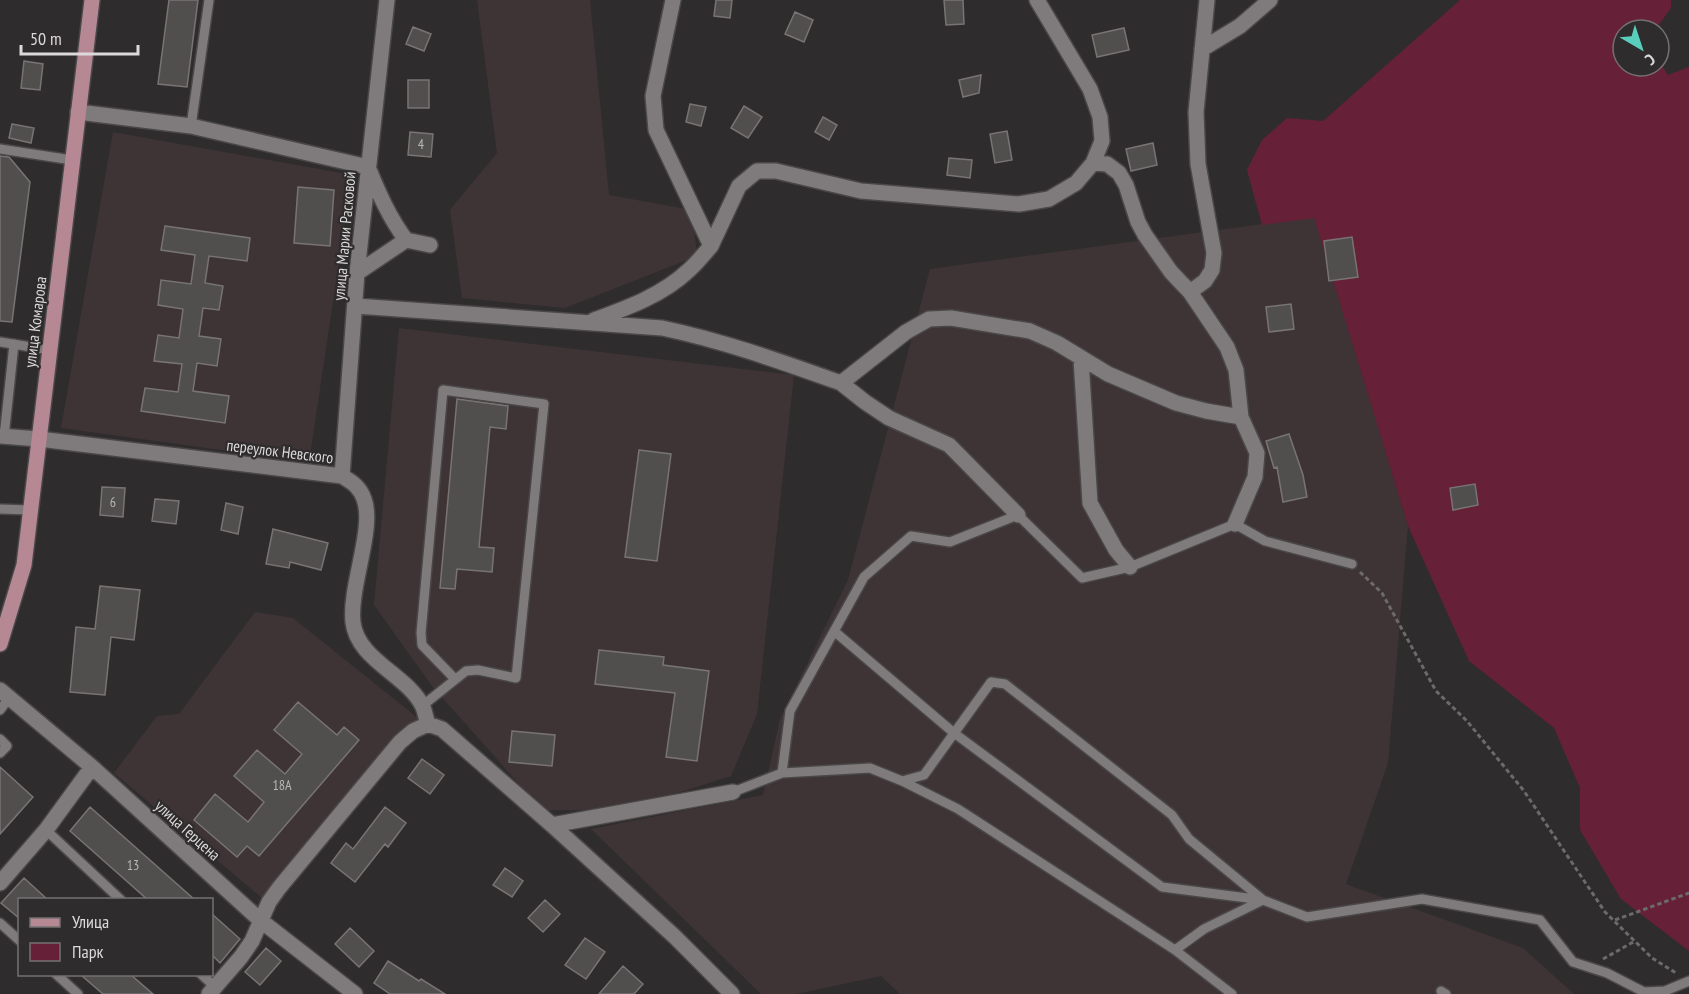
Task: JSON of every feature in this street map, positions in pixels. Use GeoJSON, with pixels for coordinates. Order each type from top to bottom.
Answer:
{"type":"FeatureCollection","features":[{"type":"Feature","properties":{"kind":"main road","name":"улица Комарова"},"geometry":{"type":"LineString","coordinates":[[0,644],[24,565],[93,0]]}},
{"type":"Feature","properties":{"kind":"street","name":"улица Марии Расковой"},"geometry":{"type":"LineString","coordinates":[[342,476],[357,273],[387,0]]}},
{"type":"Feature","properties":{"kind":"street"},"geometry":{"type":"LineString","coordinates":[[673,0],[653,96],[656,130],[711,246]]}},
{"type":"Feature","properties":{"kind":"street"},"geometry":{"type":"LineString","coordinates":[[587,323],[659,293],[689,271],[711,246],[739,186],[757,171],[776,171],[861,191],[1019,204],[1049,199],[1076,183],[1093,163],[1102,141],[1100,117],[1090,89],[1037,0]]}},
{"type":"Feature","properties":{"kind":"street"},"geometry":{"type":"LineString","coordinates":[[1190,292],[1205,280],[1212,270],[1214,253],[1198,164],[1196,112],[1207,0]]}},
{"type":"Feature","properties":{"kind":"street"},"geometry":{"type":"LineString","coordinates":[[1202,49],[1240,26],[1270,0]]}},
{"type":"Feature","properties":{"kind":"street"},"geometry":{"type":"LineString","coordinates":[[78,112],[191,126],[368,167],[392,221],[406,240],[430,245]]}},
{"type":"Feature","properties":{"kind":"street"},"geometry":{"type":"LineString","coordinates":[[1093,163],[1107,164],[1119,172],[1145,235],[1171,272],[1190,292],[1227,347],[1236,370],[1241,417],[1257,453],[1255,477],[1235,524]]}},
{"type":"Feature","properties":{"kind":"street"},"geometry":{"type":"LineString","coordinates":[[357,273],[406,240]]}},
{"type":"Feature","properties":{"kind":"street"},"geometry":{"type":"LineString","coordinates":[[356,306],[662,327],[760,354],[842,383],[889,418],[949,445],[1018,514]]}},
{"type":"Feature","properties":{"kind":"street"},"geometry":{"type":"LineString","coordinates":[[842,383],[906,332],[929,319],[951,318],[1030,331],[1057,343],[1108,374],[1176,403],[1241,417]]}},
{"type":"Feature","properties":{"kind":"street"},"geometry":{"type":"LineString","coordinates":[[1081,359],[1090,503],[1116,550],[1130,567]]}},
{"type":"Feature","properties":{"kind":"street","name":"переулок Невского"},"geometry":{"type":"LineString","coordinates":[[2,436],[342,476],[356,484],[364,499],[367,518],[352,610],[354,626],[360,642],[373,657],[411,691],[422,706],[428,724]]}},
{"type":"Feature","properties":{"kind":"street","name":"улица Герцена"},"geometry":{"type":"LineString","coordinates":[[3,699],[92,767],[260,920],[355,994]]}},
{"type":"Feature","properties":{"kind":"street"},"geometry":{"type":"LineString","coordinates":[[212,991],[252,940],[269,902],[279,888],[400,742],[413,731],[428,724],[442,729],[552,825],[674,936],[732,994]]}},
{"type":"Feature","properties":{"kind":"street"},"geometry":{"type":"LineString","coordinates":[[0,883],[46,830],[92,767]]}},
{"type":"Feature","properties":{"kind":"street"},"geometry":{"type":"LineString","coordinates":[[552,825],[734,792]]}},
{"type":"Feature","properties":{"kind":"lane"},"geometry":{"type":"LineString","coordinates":[[191,126],[209,0]]}},
{"type":"Feature","properties":{"kind":"lane"},"geometry":{"type":"LineString","coordinates":[[0,149],[72,160]]}},
{"type":"Feature","properties":{"kind":"lane"},"geometry":{"type":"LineString","coordinates":[[0,342],[50,351]]}},
{"type":"Feature","properties":{"kind":"lane"},"geometry":{"type":"LineString","coordinates":[[2,436],[14,344]]}},
{"type":"Feature","properties":{"kind":"lane"},"geometry":{"type":"LineString","coordinates":[[422,706],[454,678],[466,671],[478,670],[516,678],[544,404],[443,390],[421,633],[422,645],[454,678]]}},
{"type":"Feature","properties":{"kind":"lane"},"geometry":{"type":"LineString","coordinates":[[0,509],[31,510]]}},
{"type":"Feature","properties":{"kind":"lane"},"geometry":{"type":"LineString","coordinates":[[782,773],[790,711],[864,577],[911,536],[950,542],[1018,514],[1082,578],[1130,567],[1235,524],[1265,542],[1352,564]]}},
{"type":"Feature","properties":{"kind":"lane"},"geometry":{"type":"LineString","coordinates":[[834,631],[954,733],[1162,886],[1263,900],[1306,917],[1422,899],[1540,920],[1573,962],[1607,973],[1644,992],[1664,993],[1689,981]]}},
{"type":"Feature","properties":{"kind":"lane"},"geometry":{"type":"LineString","coordinates":[[902,781],[924,775],[991,682],[1005,684],[1173,815],[1189,839],[1263,900]]}},
{"type":"Feature","properties":{"kind":"lane"},"geometry":{"type":"LineString","coordinates":[[0,739],[7,746],[0,753]]}},
{"type":"Feature","properties":{"kind":"lane"},"geometry":{"type":"LineString","coordinates":[[734,792],[782,773],[870,768],[958,809],[1175,950],[1232,994]]}},
{"type":"Feature","properties":{"kind":"lane"},"geometry":{"type":"LineString","coordinates":[[46,830],[119,898]]}},
{"type":"Feature","properties":{"kind":"lane"},"geometry":{"type":"LineString","coordinates":[[1175,950],[1204,929],[1263,900]]}},
{"type":"Feature","properties":{"kind":"lane"},"geometry":{"type":"LineString","coordinates":[[0,923],[18,939]]}},
{"type":"Feature","properties":{"kind":"lane"},"geometry":{"type":"LineString","coordinates":[[57,976],[78,994]]}},
{"type":"Feature","properties":{"kind":"lane"},"geometry":{"type":"LineString","coordinates":[[202,976],[212,991]]}},
{"type":"Feature","properties":{"kind":"path"},"geometry":{"type":"LineString","coordinates":[[1352,564],[1382,594],[1436,691],[1467,721],[1524,791],[1605,912],[1652,958],[1671,972],[1680,974]]}},
{"type":"Feature","properties":{"kind":"path"},"geometry":{"type":"LineString","coordinates":[[1614,921],[1689,892]]}},
{"type":"Feature","properties":{"kind":"path"},"geometry":{"type":"LineString","coordinates":[[1589,967],[1635,941]]}},
{"type":"Feature","properties":{"kind":"shaded area"},"geometry":{"type":"Polygon","coordinates":[[[477,0],[590,0],[609,195],[692,210],[697,256],[565,308],[462,298],[450,210],[497,153],[477,0]]]}},
{"type":"Feature","properties":{"kind":"shaded area"},"geometry":{"type":"Polygon","coordinates":[[[113,132],[352,175],[309,462],[61,428],[113,132]]]}},
{"type":"Feature","properties":{"kind":"shaded area"},"geometry":{"type":"Polygon","coordinates":[[[1314,217],[1408,526],[1388,763],[1346,884],[1523,948],[1574,994],[900,994],[881,976],[796,994],[761,994],[591,829],[763,795],[780,719],[848,580],[930,269],[1314,217]]]}},
{"type":"Feature","properties":{"kind":"shaded area"},"geometry":{"type":"Polygon","coordinates":[[[399,328],[794,375],[757,714],[731,776],[624,810],[542,810],[432,686],[374,605],[399,328]]]}},
{"type":"Feature","properties":{"kind":"shaded area"},"geometry":{"type":"Polygon","coordinates":[[[255,612],[293,618],[418,718],[262,898],[114,773],[157,716],[179,714],[255,612]]]}},
{"type":"Feature","properties":{"kind":"green space"},"geometry":{"type":"Polygon","coordinates":[[[1460,0],[1671,0],[1671,8],[1664,18],[1611,18],[1611,78],[1671,78],[1671,74],[1689,67],[1689,951],[1621,899],[1580,830],[1580,788],[1554,728],[1469,661],[1408,526],[1314,218],[1262,225],[1247,170],[1262,140],[1287,118],[1323,121],[1460,0]]]}},
{"type":"Feature","properties":{"kind":"building"},"geometry":{"type":"Polygon","coordinates":[[[169,0],[198,0],[187,87],[158,84],[169,0]]]}},
{"type":"Feature","properties":{"kind":"building"},"geometry":{"type":"Polygon","coordinates":[[[716,0],[732,0],[730,18],[714,16],[716,0]]]}},
{"type":"Feature","properties":{"kind":"building"},"geometry":{"type":"Polygon","coordinates":[[[944,0],[963,0],[964,24],[946,25],[944,0]]]}},
{"type":"Feature","properties":{"kind":"building"},"geometry":{"type":"Polygon","coordinates":[[[795,12],[813,20],[804,42],[785,34],[795,12]]]}},
{"type":"Feature","properties":{"kind":"building"},"geometry":{"type":"Polygon","coordinates":[[[413,27],[431,34],[424,51],[406,44],[413,27]]]}},
{"type":"Feature","properties":{"kind":"building"},"geometry":{"type":"Polygon","coordinates":[[[1124,28],[1129,50],[1097,57],[1092,35],[1124,28]]]}},
{"type":"Feature","properties":{"kind":"building"},"geometry":{"type":"Polygon","coordinates":[[[24,61],[43,64],[40,90],[21,88],[24,61]]]}},
{"type":"Feature","properties":{"kind":"building"},"geometry":{"type":"Polygon","coordinates":[[[981,75],[979,93],[963,97],[959,80],[981,75]]]}},
{"type":"Feature","properties":{"kind":"building"},"geometry":{"type":"Polygon","coordinates":[[[408,80],[429,80],[429,108],[408,108],[408,80]]]}},
{"type":"Feature","properties":{"kind":"building"},"geometry":{"type":"Polygon","coordinates":[[[690,104],[706,107],[701,126],[686,122],[690,104]]]}},
{"type":"Feature","properties":{"kind":"building"},"geometry":{"type":"Polygon","coordinates":[[[744,106],[762,117],[748,138],[731,128],[744,106]]]}},
{"type":"Feature","properties":{"kind":"building"},"geometry":{"type":"Polygon","coordinates":[[[823,117],[837,125],[829,140],[815,132],[823,117]]]}},
{"type":"Feature","properties":{"kind":"building"},"geometry":{"type":"Polygon","coordinates":[[[12,124],[34,128],[31,143],[9,138],[12,124]]]}},
{"type":"Feature","properties":{"kind":"building"},"geometry":{"type":"Polygon","coordinates":[[[1007,131],[1012,160],[995,163],[990,134],[1007,131]]]}},
{"type":"Feature","properties":{"kind":"building"},"geometry":{"type":"Polygon","coordinates":[[[410,132],[433,134],[431,157],[408,155],[410,132]]]}},
{"type":"Feature","properties":{"kind":"building"},"geometry":{"type":"Polygon","coordinates":[[[1153,143],[1157,165],[1131,171],[1126,149],[1153,143]]]}},
{"type":"Feature","properties":{"kind":"building"},"geometry":{"type":"Polygon","coordinates":[[[0,156],[9,157],[30,182],[12,322],[0,321],[0,156]]]}},
{"type":"Feature","properties":{"kind":"building"},"geometry":{"type":"Polygon","coordinates":[[[949,158],[972,160],[970,178],[947,175],[949,158]]]}},
{"type":"Feature","properties":{"kind":"building"},"geometry":{"type":"Polygon","coordinates":[[[298,187],[334,190],[330,246],[294,243],[298,187]]]}},
{"type":"Feature","properties":{"kind":"building"},"geometry":{"type":"Polygon","coordinates":[[[165,226],[250,238],[247,261],[209,256],[205,283],[223,286],[219,310],[203,308],[199,336],[221,339],[217,366],[197,363],[193,391],[229,396],[225,423],[141,411],[145,388],[178,392],[182,364],[154,361],[158,335],[179,338],[183,309],[158,305],[161,280],[191,284],[195,255],[161,250],[165,226]]]}},
{"type":"Feature","properties":{"kind":"building"},"geometry":{"type":"Polygon","coordinates":[[[1352,237],[1358,277],[1329,281],[1324,241],[1352,237]]]}},
{"type":"Feature","properties":{"kind":"building"},"geometry":{"type":"Polygon","coordinates":[[[1291,304],[1294,329],[1269,332],[1266,307],[1291,304]]]}},
{"type":"Feature","properties":{"kind":"building"},"geometry":{"type":"Polygon","coordinates":[[[457,399],[508,406],[506,429],[490,427],[479,547],[494,548],[492,572],[457,569],[455,589],[440,588],[457,399]]]}},
{"type":"Feature","properties":{"kind":"building"},"geometry":{"type":"Polygon","coordinates":[[[1289,434],[1303,475],[1307,497],[1283,502],[1277,467],[1274,468],[1266,441],[1289,434]]]}},
{"type":"Feature","properties":{"kind":"building"},"geometry":{"type":"Polygon","coordinates":[[[639,450],[671,454],[657,561],[625,557],[639,450]]]}},
{"type":"Feature","properties":{"kind":"building"},"geometry":{"type":"Polygon","coordinates":[[[1475,484],[1478,505],[1453,510],[1450,488],[1475,484]]]}},
{"type":"Feature","properties":{"kind":"building"},"geometry":{"type":"Polygon","coordinates":[[[102,487],[125,488],[123,517],[100,515],[102,487]]]}},
{"type":"Feature","properties":{"kind":"building"},"geometry":{"type":"Polygon","coordinates":[[[155,499],[179,501],[176,524],[152,521],[155,499]]]}},
{"type":"Feature","properties":{"kind":"building"},"geometry":{"type":"Polygon","coordinates":[[[226,503],[243,507],[238,534],[221,530],[226,503]]]}},
{"type":"Feature","properties":{"kind":"building"},"geometry":{"type":"Polygon","coordinates":[[[273,529],[328,543],[321,570],[290,562],[289,568],[266,564],[273,529]]]}},
{"type":"Feature","properties":{"kind":"building"},"geometry":{"type":"Polygon","coordinates":[[[100,586],[140,590],[134,640],[111,637],[105,695],[70,692],[76,627],[95,629],[100,586]]]}},
{"type":"Feature","properties":{"kind":"building"},"geometry":{"type":"Polygon","coordinates":[[[599,650],[664,657],[663,665],[709,671],[697,761],[666,757],[675,693],[595,684],[599,650]]]}},
{"type":"Feature","properties":{"kind":"building"},"geometry":{"type":"Polygon","coordinates":[[[298,702],[337,735],[344,727],[359,740],[259,856],[247,846],[237,857],[194,820],[215,794],[248,822],[264,802],[234,776],[257,750],[285,774],[302,754],[274,730],[298,702]]]}},
{"type":"Feature","properties":{"kind":"building"},"geometry":{"type":"Polygon","coordinates":[[[512,731],[555,735],[552,766],[509,762],[512,731]]]}},
{"type":"Feature","properties":{"kind":"building"},"geometry":{"type":"Polygon","coordinates":[[[422,759],[444,775],[430,794],[408,778],[422,759]]]}},
{"type":"Feature","properties":{"kind":"building"},"geometry":{"type":"Polygon","coordinates":[[[0,767],[33,797],[0,834],[0,767]]]}},
{"type":"Feature","properties":{"kind":"building"},"geometry":{"type":"Polygon","coordinates":[[[90,807],[193,898],[146,898],[70,831],[90,807]]]}},
{"type":"Feature","properties":{"kind":"building"},"geometry":{"type":"Polygon","coordinates":[[[385,807],[406,823],[388,847],[385,844],[355,882],[331,863],[346,843],[353,849],[385,807]]]}},
{"type":"Feature","properties":{"kind":"building"},"geometry":{"type":"Polygon","coordinates":[[[505,868],[523,881],[512,897],[493,885],[505,868]]]}},
{"type":"Feature","properties":{"kind":"building"},"geometry":{"type":"Polygon","coordinates":[[[24,878],[46,898],[18,898],[18,917],[1,903],[24,878]]]}},
{"type":"Feature","properties":{"kind":"building"},"geometry":{"type":"Polygon","coordinates":[[[545,900],[560,914],[543,932],[528,918],[545,900]]]}},
{"type":"Feature","properties":{"kind":"building"},"geometry":{"type":"Polygon","coordinates":[[[213,915],[240,939],[220,963],[213,956],[213,915]]]}},
{"type":"Feature","properties":{"kind":"building"},"geometry":{"type":"Polygon","coordinates":[[[350,928],[374,951],[359,967],[335,944],[350,928]]]}},
{"type":"Feature","properties":{"kind":"building"},"geometry":{"type":"Polygon","coordinates":[[[585,938],[605,952],[586,979],[565,965],[585,938]]]}},
{"type":"Feature","properties":{"kind":"building"},"geometry":{"type":"Polygon","coordinates":[[[266,948],[281,961],[260,985],[245,972],[266,948]]]}},
{"type":"Feature","properties":{"kind":"building"},"geometry":{"type":"Polygon","coordinates":[[[388,961],[445,994],[390,994],[374,983],[388,961]]]}},
{"type":"Feature","properties":{"kind":"building"},"geometry":{"type":"Polygon","coordinates":[[[623,966],[643,984],[634,994],[599,994],[623,966]]]}},
{"type":"Feature","properties":{"kind":"building"},"geometry":{"type":"Polygon","coordinates":[[[82,976],[132,976],[153,994],[103,994],[82,976]]]}}]}
